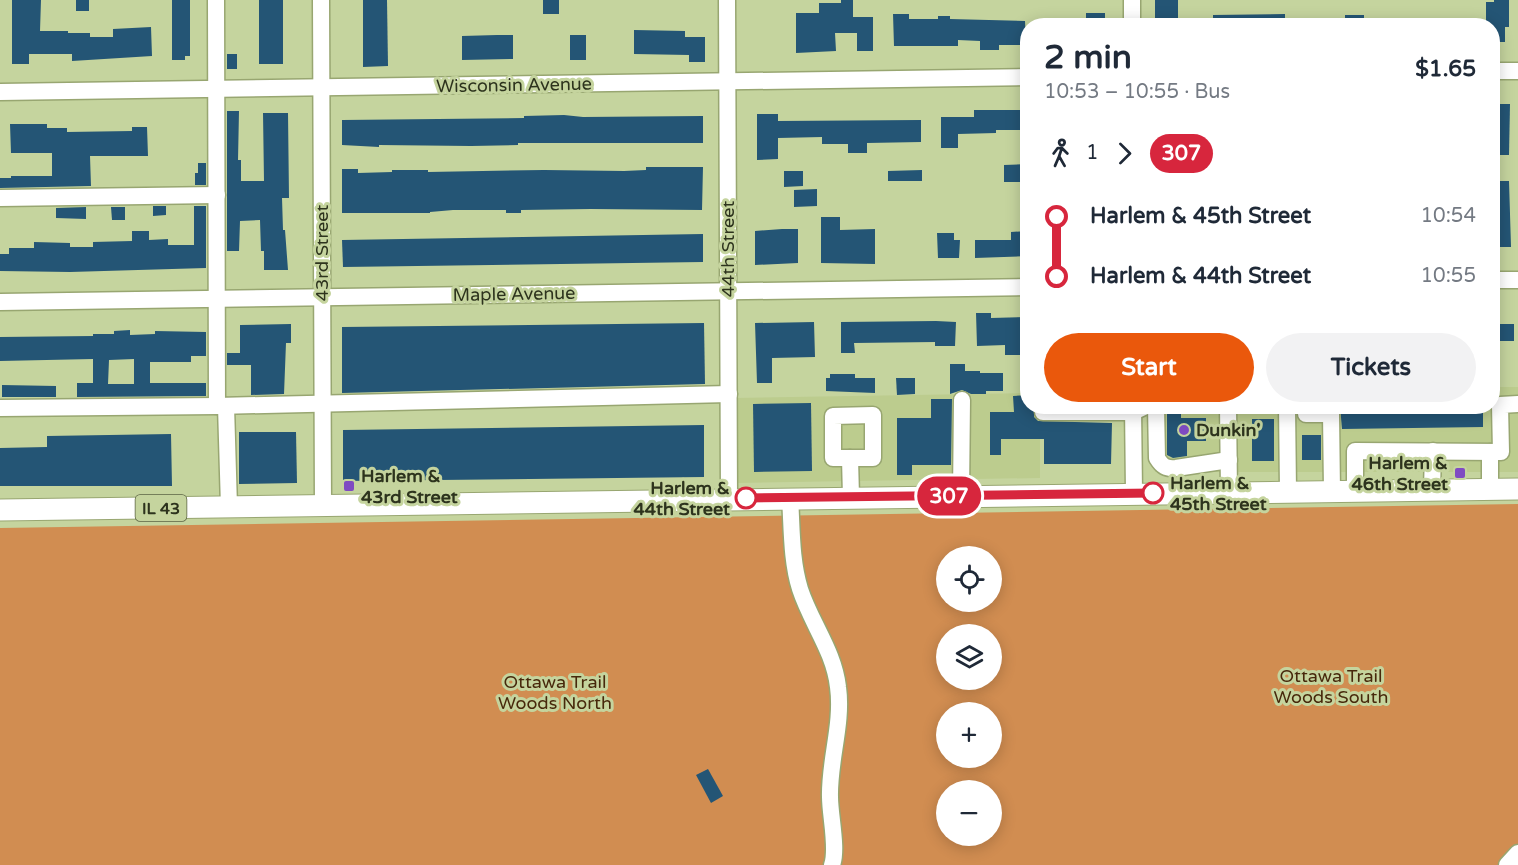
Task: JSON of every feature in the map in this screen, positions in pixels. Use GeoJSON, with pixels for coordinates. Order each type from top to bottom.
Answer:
{"type":"FeatureCollection","features":[{"type":"Feature","properties":{"kind":"main road","name":"IL 43"},"geometry":{"type":"LineString","coordinates":[[0,510],[1518,489]]}},
{"type":"Feature","properties":{"kind":"street"},"geometry":{"type":"LineString","coordinates":[[216,0],[217,299],[229,507]]}},
{"type":"Feature","properties":{"kind":"street","name":"43rd Street"},"geometry":{"type":"LineString","coordinates":[[321,0],[322,505]]}},
{"type":"Feature","properties":{"kind":"street","name":"44th Street"},"geometry":{"type":"LineString","coordinates":[[727,0],[729,499]]}},
{"type":"Feature","properties":{"kind":"street"},"geometry":{"type":"LineString","coordinates":[[1132,0],[1132,18]]}},
{"type":"Feature","properties":{"kind":"street"},"geometry":{"type":"LineString","coordinates":[[1500,71],[1518,71]]}},
{"type":"Feature","properties":{"kind":"street","name":"Wisconsin Avenue"},"geometry":{"type":"LineString","coordinates":[[0,92],[1020,77]]}},
{"type":"Feature","properties":{"kind":"street"},"geometry":{"type":"LineString","coordinates":[[0,198],[217,195]]}},
{"type":"Feature","properties":{"kind":"street"},"geometry":{"type":"LineString","coordinates":[[1500,280],[1518,280]]}},
{"type":"Feature","properties":{"kind":"street","name":"Maple Avenue"},"geometry":{"type":"LineString","coordinates":[[0,302],[1020,287]]}},
{"type":"Feature","properties":{"kind":"street"},"geometry":{"type":"LineString","coordinates":[[0,408],[222,406],[729,394]]}},
{"type":"Feature","properties":{"kind":"street"},"geometry":{"type":"LineString","coordinates":[[960,495],[962,400]]}},
{"type":"Feature","properties":{"kind":"street"},"geometry":{"type":"LineString","coordinates":[[1355,491],[1355,451],[1501,452],[1500,405],[1518,404]]}},
{"type":"Feature","properties":{"kind":"street"},"geometry":{"type":"LineString","coordinates":[[1134,493],[1138,414]]}},
{"type":"Feature","properties":{"kind":"street"},"geometry":{"type":"LineString","coordinates":[[1156,414],[1157,458],[1168,469],[1229,460]]}},
{"type":"Feature","properties":{"kind":"street"},"geometry":{"type":"LineString","coordinates":[[1228,414],[1229,492]]}},
{"type":"Feature","properties":{"kind":"street"},"geometry":{"type":"LineString","coordinates":[[1287,414],[1288,491]]}},
{"type":"Feature","properties":{"kind":"street"},"geometry":{"type":"LineString","coordinates":[[1306,414],[1331,414],[1332,491]]}},
{"type":"Feature","properties":{"kind":"street"},"geometry":{"type":"LineString","coordinates":[[1432,490],[1433,451]]}},
{"type":"Feature","properties":{"kind":"street"},"geometry":{"type":"LineString","coordinates":[[1490,452],[1490,489]]}},
{"type":"Feature","properties":{"kind":"street"},"geometry":{"type":"LineString","coordinates":[[850,458],[850,497]]}},
{"type":"Feature","properties":{"kind":"street"},"geometry":{"type":"LineString","coordinates":[[790,498],[794,561],[799,588],[834,664],[838,686],[838,717],[830,777],[831,818],[836,863]]}},
{"type":"Feature","properties":{"kind":"street"},"geometry":{"type":"LineString","coordinates":[[1507,865],[1518,853]]}},
{"type":"Feature","properties":{"kind":"shaded area"},"geometry":{"type":"Polygon","coordinates":[[[1500,387],[1518,387],[1518,472],[1155,472],[1155,414],[1500,414],[1500,387]]]}},
{"type":"Feature","properties":{"kind":"shaded area"},"geometry":{"type":"Polygon","coordinates":[[[1020,393],[1020,414],[1040,414],[1040,478],[734,483],[736,398],[1020,393]]]}},
{"type":"Feature","properties":{"kind":"green space"},"geometry":{"type":"Polygon","coordinates":[[[1518,504],[1518,865],[0,865],[0,528],[1518,504]]]}},
{"type":"Feature","properties":{"kind":"building"},"geometry":{"type":"Polygon","coordinates":[[[12,0],[41,0],[40,31],[68,31],[68,33],[90,33],[90,37],[113,37],[113,29],[151,27],[152,56],[72,61],[72,54],[29,54],[29,64],[12,64],[12,0]]]}},
{"type":"Feature","properties":{"kind":"building"},"geometry":{"type":"Polygon","coordinates":[[[76,0],[89,0],[89,11],[76,11],[76,0]]]}},
{"type":"Feature","properties":{"kind":"building"},"geometry":{"type":"Polygon","coordinates":[[[172,0],[190,0],[190,56],[185,56],[185,60],[172,60],[172,0]]]}},
{"type":"Feature","properties":{"kind":"building"},"geometry":{"type":"Polygon","coordinates":[[[259,0],[283,0],[283,64],[259,64],[259,0]]]}},
{"type":"Feature","properties":{"kind":"building"},"geometry":{"type":"Polygon","coordinates":[[[363,0],[387,0],[388,66],[363,67],[363,0]]]}},
{"type":"Feature","properties":{"kind":"building"},"geometry":{"type":"Polygon","coordinates":[[[543,0],[559,0],[559,14],[543,14],[543,0]]]}},
{"type":"Feature","properties":{"kind":"building"},"geometry":{"type":"Polygon","coordinates":[[[841,0],[853,0],[853,17],[873,17],[873,51],[857,51],[857,33],[835,33],[836,51],[796,53],[796,13],[819,13],[819,3],[841,3],[841,0]]]}},
{"type":"Feature","properties":{"kind":"building"},"geometry":{"type":"Polygon","coordinates":[[[1155,0],[1178,0],[1178,18],[1155,18],[1155,0]]]}},
{"type":"Feature","properties":{"kind":"building"},"geometry":{"type":"Polygon","coordinates":[[[1494,0],[1509,0],[1509,27],[1505,27],[1505,42],[1500,42],[1500,18],[1486,18],[1486,2],[1494,2],[1494,0]]]}},
{"type":"Feature","properties":{"kind":"building"},"geometry":{"type":"Polygon","coordinates":[[[1086,13],[1105,13],[1105,18],[1086,18],[1086,13]]]}},
{"type":"Feature","properties":{"kind":"building"},"geometry":{"type":"Polygon","coordinates":[[[893,14],[909,14],[909,19],[938,19],[938,16],[950,16],[950,19],[1020,21],[1020,45],[999,45],[999,50],[980,50],[980,41],[958,40],[958,46],[894,46],[893,14]]]}},
{"type":"Feature","properties":{"kind":"building"},"geometry":{"type":"Polygon","coordinates":[[[1285,14],[1285,18],[1213,18],[1213,15],[1285,14]]]}},
{"type":"Feature","properties":{"kind":"building"},"geometry":{"type":"Polygon","coordinates":[[[1345,15],[1364,15],[1364,18],[1345,18],[1345,15]]]}},
{"type":"Feature","properties":{"kind":"building"},"geometry":{"type":"Polygon","coordinates":[[[634,30],[685,31],[685,37],[705,37],[705,62],[689,62],[689,55],[634,54],[634,30]]]}},
{"type":"Feature","properties":{"kind":"building"},"geometry":{"type":"Polygon","coordinates":[[[513,35],[513,59],[462,60],[462,36],[513,35]]]}},
{"type":"Feature","properties":{"kind":"building"},"geometry":{"type":"Polygon","coordinates":[[[570,35],[586,35],[586,60],[570,60],[570,35]]]}},
{"type":"Feature","properties":{"kind":"building"},"geometry":{"type":"Polygon","coordinates":[[[227,54],[237,54],[237,69],[227,69],[227,54]]]}},
{"type":"Feature","properties":{"kind":"building"},"geometry":{"type":"Polygon","coordinates":[[[1500,104],[1510,104],[1509,155],[1500,155],[1500,104]]]}},
{"type":"Feature","properties":{"kind":"building"},"geometry":{"type":"Polygon","coordinates":[[[974,110],[1020,110],[1020,130],[958,134],[958,148],[941,148],[941,117],[974,117],[974,110]]]}},
{"type":"Feature","properties":{"kind":"building"},"geometry":{"type":"Polygon","coordinates":[[[227,111],[239,111],[238,160],[241,160],[241,181],[264,181],[263,113],[288,113],[289,198],[282,198],[288,270],[264,270],[260,220],[240,221],[239,251],[227,251],[227,111]]]}},
{"type":"Feature","properties":{"kind":"building"},"geometry":{"type":"Polygon","coordinates":[[[757,114],[778,114],[778,121],[921,120],[921,142],[867,143],[867,153],[848,153],[848,144],[822,144],[822,137],[778,138],[778,159],[757,160],[757,114]]]}},
{"type":"Feature","properties":{"kind":"building"},"geometry":{"type":"Polygon","coordinates":[[[524,116],[583,117],[703,116],[703,143],[518,143],[518,145],[471,146],[379,145],[379,147],[342,145],[342,120],[524,118],[524,116]]]}},
{"type":"Feature","properties":{"kind":"building"},"geometry":{"type":"Polygon","coordinates":[[[10,124],[47,124],[47,128],[67,128],[67,132],[132,131],[132,127],[147,127],[148,156],[90,156],[91,186],[0,188],[0,178],[52,176],[52,153],[11,153],[10,124]]]}},
{"type":"Feature","properties":{"kind":"building"},"geometry":{"type":"Polygon","coordinates":[[[198,163],[206,163],[206,185],[195,185],[198,163]]]}},
{"type":"Feature","properties":{"kind":"building"},"geometry":{"type":"Polygon","coordinates":[[[1020,164],[1020,182],[1004,182],[1004,165],[1020,164]]]}},
{"type":"Feature","properties":{"kind":"building"},"geometry":{"type":"Polygon","coordinates":[[[646,167],[703,167],[702,210],[521,210],[521,213],[506,213],[506,210],[453,210],[430,213],[342,213],[342,169],[358,169],[358,173],[392,172],[392,170],[428,170],[428,172],[624,171],[646,170],[646,167]]]}},
{"type":"Feature","properties":{"kind":"building"},"geometry":{"type":"Polygon","coordinates":[[[922,170],[922,181],[888,181],[888,171],[922,170]]]}},
{"type":"Feature","properties":{"kind":"building"},"geometry":{"type":"Polygon","coordinates":[[[784,171],[803,171],[803,186],[784,187],[784,171]]]}},
{"type":"Feature","properties":{"kind":"building"},"geometry":{"type":"Polygon","coordinates":[[[1500,181],[1509,181],[1511,247],[1500,247],[1500,181]]]}},
{"type":"Feature","properties":{"kind":"building"},"geometry":{"type":"Polygon","coordinates":[[[817,189],[817,206],[794,207],[794,190],[817,189]]]}},
{"type":"Feature","properties":{"kind":"building"},"geometry":{"type":"Polygon","coordinates":[[[153,206],[166,206],[166,215],[153,216],[153,206]]]}},
{"type":"Feature","properties":{"kind":"building"},"geometry":{"type":"Polygon","coordinates":[[[194,206],[206,206],[206,268],[70,272],[0,271],[0,254],[9,254],[9,248],[34,248],[34,242],[70,243],[70,247],[93,247],[93,242],[132,241],[132,231],[149,231],[149,240],[168,239],[168,245],[194,245],[194,206]]]}},
{"type":"Feature","properties":{"kind":"building"},"geometry":{"type":"Polygon","coordinates":[[[86,207],[86,219],[56,218],[56,208],[86,207]]]}},
{"type":"Feature","properties":{"kind":"building"},"geometry":{"type":"Polygon","coordinates":[[[111,207],[125,207],[125,220],[112,220],[111,207]]]}},
{"type":"Feature","properties":{"kind":"building"},"geometry":{"type":"Polygon","coordinates":[[[821,217],[840,217],[840,230],[875,229],[875,264],[821,263],[821,217]]]}},
{"type":"Feature","properties":{"kind":"building"},"geometry":{"type":"Polygon","coordinates":[[[798,229],[798,263],[755,265],[755,231],[798,229]]]}},
{"type":"Feature","properties":{"kind":"building"},"geometry":{"type":"Polygon","coordinates":[[[1020,231],[1020,256],[975,258],[975,240],[1011,240],[1011,232],[1020,231]]]}},
{"type":"Feature","properties":{"kind":"building"},"geometry":{"type":"Polygon","coordinates":[[[937,233],[954,233],[954,240],[960,240],[959,258],[938,258],[937,233]]]}},
{"type":"Feature","properties":{"kind":"building"},"geometry":{"type":"Polygon","coordinates":[[[703,234],[703,262],[343,267],[342,240],[703,234]]]}},
{"type":"Feature","properties":{"kind":"building"},"geometry":{"type":"Polygon","coordinates":[[[976,313],[991,313],[991,318],[1020,317],[1020,355],[1005,355],[1005,345],[977,346],[976,313]]]}},
{"type":"Feature","properties":{"kind":"building"},"geometry":{"type":"Polygon","coordinates":[[[814,322],[815,357],[772,358],[772,383],[757,383],[755,323],[814,322]]]}},
{"type":"Feature","properties":{"kind":"building"},"geometry":{"type":"Polygon","coordinates":[[[841,322],[956,322],[955,346],[935,346],[935,342],[854,343],[855,353],[841,353],[841,322]]]}},
{"type":"Feature","properties":{"kind":"building"},"geometry":{"type":"Polygon","coordinates":[[[704,323],[705,384],[342,393],[342,327],[704,323]]]}},
{"type":"Feature","properties":{"kind":"building"},"geometry":{"type":"Polygon","coordinates":[[[291,324],[291,343],[286,343],[284,394],[251,395],[251,365],[227,365],[227,353],[240,353],[240,325],[291,324]]]}},
{"type":"Feature","properties":{"kind":"building"},"geometry":{"type":"Polygon","coordinates":[[[1500,324],[1514,324],[1514,341],[1500,341],[1500,324]]]}},
{"type":"Feature","properties":{"kind":"building"},"geometry":{"type":"Polygon","coordinates":[[[130,330],[130,335],[155,334],[155,331],[206,332],[206,356],[191,356],[191,362],[150,362],[150,383],[206,383],[206,396],[77,397],[77,383],[93,383],[93,359],[0,361],[0,337],[93,336],[93,334],[114,334],[114,331],[130,330]],[[134,359],[109,360],[108,384],[134,384],[134,359]]]}},
{"type":"Feature","properties":{"kind":"building"},"geometry":{"type":"Polygon","coordinates":[[[950,364],[965,364],[965,371],[1003,373],[1003,391],[971,394],[962,390],[950,394],[950,364]]]}},
{"type":"Feature","properties":{"kind":"building"},"geometry":{"type":"Polygon","coordinates":[[[830,374],[855,374],[855,378],[875,378],[875,393],[826,391],[826,378],[830,378],[830,374]]]}},
{"type":"Feature","properties":{"kind":"building"},"geometry":{"type":"Polygon","coordinates":[[[896,378],[915,378],[915,394],[897,395],[896,378]]]}},
{"type":"Feature","properties":{"kind":"building"},"geometry":{"type":"Polygon","coordinates":[[[2,385],[56,386],[56,397],[2,397],[2,385]]]}},
{"type":"Feature","properties":{"kind":"building"},"geometry":{"type":"Polygon","coordinates":[[[1013,396],[1020,396],[1020,414],[1034,414],[1038,421],[1112,423],[1111,464],[1044,464],[1044,439],[1001,439],[1001,455],[990,455],[990,412],[1014,412],[1013,396]]]}},
{"type":"Feature","properties":{"kind":"building"},"geometry":{"type":"Polygon","coordinates":[[[931,399],[952,399],[951,465],[912,465],[912,475],[897,475],[897,418],[931,418],[931,399]]]}},
{"type":"Feature","properties":{"kind":"building"},"geometry":{"type":"Polygon","coordinates":[[[811,403],[812,471],[754,472],[753,404],[811,403]]]}},
{"type":"Feature","properties":{"kind":"building","name":"Dunkin'"},"geometry":{"type":"Polygon","coordinates":[[[1167,414],[1181,414],[1181,418],[1206,418],[1206,441],[1187,441],[1187,456],[1173,458],[1167,455],[1167,414]]]}},
{"type":"Feature","properties":{"kind":"building"},"geometry":{"type":"Polygon","coordinates":[[[1341,414],[1483,414],[1483,427],[1342,429],[1341,414]]]}},
{"type":"Feature","properties":{"kind":"building"},"geometry":{"type":"Polygon","coordinates":[[[1252,419],[1274,419],[1274,461],[1252,461],[1252,419]]]}},
{"type":"Feature","properties":{"kind":"building"},"geometry":{"type":"Polygon","coordinates":[[[704,425],[704,477],[343,481],[343,430],[704,425]]]}},
{"type":"Feature","properties":{"kind":"building"},"geometry":{"type":"Polygon","coordinates":[[[239,432],[296,432],[297,483],[239,484],[239,432]]]}},
{"type":"Feature","properties":{"kind":"building"},"geometry":{"type":"Polygon","coordinates":[[[171,434],[172,486],[0,486],[0,448],[47,447],[47,436],[171,434]]]}},
{"type":"Feature","properties":{"kind":"building"},"geometry":{"type":"Polygon","coordinates":[[[1302,435],[1321,435],[1321,460],[1302,460],[1302,435]]]}},
{"type":"Feature","properties":{"kind":"building"},"geometry":{"type":"Polygon","coordinates":[[[708,769],[723,796],[711,803],[696,775],[708,769]]]}},
{"type":"Feature","properties":{"kind":"bus line","name":"307"},"geometry":{"type":"LineString","coordinates":[[746,498],[1153,493]]}},
{"type":"Feature","properties":{"kind":"place","name":"Dunkin'"},"geometry":{"type":"Point","coordinates":[1184,430]}},
{"type":"Feature","properties":{"kind":"place","name":"Harlem & 46th Street"},"geometry":{"type":"Point","coordinates":[1460,473]}},
{"type":"Feature","properties":{"kind":"place","name":"Harlem & 43rd Street"},"geometry":{"type":"Point","coordinates":[349,486]}},
{"type":"Feature","properties":{"kind":"place","name":"Harlem & 45th Street"},"geometry":{"type":"Point","coordinates":[1153,493]}},
{"type":"Feature","properties":{"kind":"place","name":"Harlem & 44th Street"},"geometry":{"type":"Point","coordinates":[746,498]}},
{"type":"Feature","properties":{"kind":"park label","name":"Ottawa Trail Woods South"},"geometry":{"type":"Point","coordinates":[1331,686]}},
{"type":"Feature","properties":{"kind":"park label","name":"Ottawa Trail Woods North"},"geometry":{"type":"Point","coordinates":[555,692]}}]}
